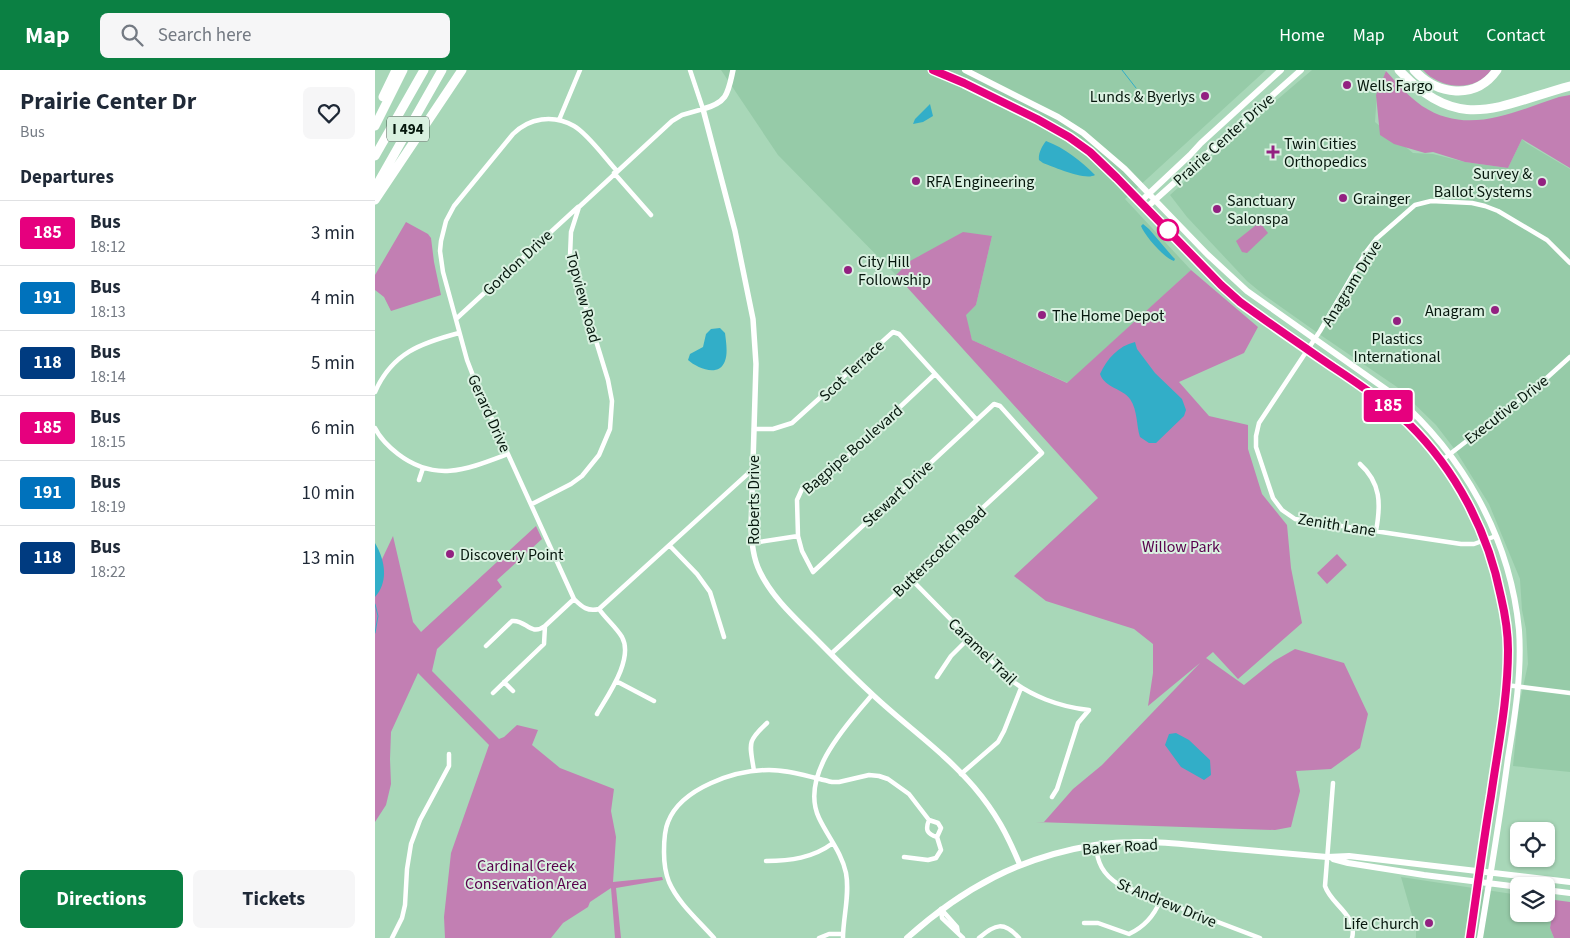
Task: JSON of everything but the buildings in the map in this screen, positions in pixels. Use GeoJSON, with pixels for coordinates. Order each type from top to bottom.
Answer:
{"type":"FeatureCollection","features":[{"type":"Feature","properties":{"kind":"highway"},"geometry":{"type":"LineString","coordinates":[[375,118],[396,70]]}},
{"type":"Feature","properties":{"kind":"highway"},"geometry":{"type":"LineString","coordinates":[[375,126],[403,70]]}},
{"type":"Feature","properties":{"kind":"highway","name":"I 494"},"geometry":{"type":"LineString","coordinates":[[375,156],[424,70]]}},
{"type":"Feature","properties":{"kind":"highway","name":"I 494"},"geometry":{"type":"LineString","coordinates":[[375,188],[441,70]]}},
{"type":"Feature","properties":{"kind":"highway"},"geometry":{"type":"LineString","coordinates":[[375,200],[462,70]]}},
{"type":"Feature","properties":{"kind":"highway"},"geometry":{"type":"LineString","coordinates":[[1399,70],[1416,87],[1435,100],[1449,106],[1472,110],[1500,107],[1570,86]]}},
{"type":"Feature","properties":{"kind":"highway"},"geometry":{"type":"LineString","coordinates":[[1414,70],[1421,78],[1436,87],[1443,90],[1458,91],[1477,87],[1489,79],[1497,70]]}},
{"type":"Feature","properties":{"kind":"main road"},"geometry":{"type":"LineString","coordinates":[[933,70],[964,83],[1042,122],[1069,137],[1090,152],[1240,302],[1396,412],[1423,439],[1458,486],[1486,540],[1498,581],[1508,647],[1506,685],[1470,938]]}},
{"type":"Feature","properties":{"kind":"main road"},"geometry":{"type":"LineString","coordinates":[[965,70],[1073,126],[1113,157],[1220,267],[1247,291],[1394,395],[1414,412],[1450,453],[1478,496],[1491,522],[1508,572],[1519,629],[1520,658],[1513,726],[1481,938]]}},
{"type":"Feature","properties":{"kind":"main road","name":"Prairie Center Drive"},"geometry":{"type":"LineString","coordinates":[[1140,202],[1281,70]]}},
{"type":"Feature","properties":{"kind":"main road","name":"Prairie Center Drive"},"geometry":{"type":"LineString","coordinates":[[1147,208],[1301,70]]}},
{"type":"Feature","properties":{"kind":"main road","name":"Baker Road"},"geometry":{"type":"LineString","coordinates":[[907,938],[941,909],[977,886],[1020,865],[1061,852],[1096,845],[1144,842],[1171,843],[1327,857],[1349,856],[1570,882]]}},
{"type":"Feature","properties":{"kind":"main road","name":"Baker Road"},"geometry":{"type":"LineString","coordinates":[[1327,857],[1348,863],[1510,886]]}},
{"type":"Feature","properties":{"kind":"main road"},"geometry":{"type":"LineString","coordinates":[[1555,891],[1570,893]]}},
{"type":"Feature","properties":{"kind":"street"},"geometry":{"type":"LineString","coordinates":[[580,70],[559,120],[574,126],[580,131],[651,215]]}},
{"type":"Feature","properties":{"kind":"street","name":"Roberts Drive"},"geometry":{"type":"LineString","coordinates":[[690,70],[703,109],[735,231],[753,319],[756,364],[752,543],[759,572],[772,592],[796,619],[833,651],[872,695],[961,774],[979,794],[1002,825],[1020,865]]}},
{"type":"Feature","properties":{"kind":"street","name":"Topview Road"},"geometry":{"type":"LineString","coordinates":[[532,504],[571,484],[582,476],[599,455],[610,429],[612,401],[608,380],[570,256],[571,232],[579,207],[672,121],[718,104],[730,88],[733,70]]}},
{"type":"Feature","properties":{"kind":"street","name":"Gerard Drive"},"geometry":{"type":"LineString","coordinates":[[559,120],[531,122],[519,128],[505,142],[450,213],[442,232],[440,251],[443,272],[459,333],[477,386],[574,599]]}},
{"type":"Feature","properties":{"kind":"street","name":"Anagram Drive"},"geometry":{"type":"LineString","coordinates":[[1314,339],[1370,246],[1404,213],[1419,203],[1431,200],[1472,203],[1498,211],[1547,240],[1570,263]]}},
{"type":"Feature","properties":{"kind":"street","name":"Gordon Drive"},"geometry":{"type":"LineString","coordinates":[[456,319],[579,207]]}},
{"type":"Feature","properties":{"kind":"street","name":"Scot Terrace"},"geometry":{"type":"LineString","coordinates":[[754,430],[773,429],[792,423],[893,332],[899,334],[976,419]]}},
{"type":"Feature","properties":{"kind":"street"},"geometry":{"type":"LineString","coordinates":[[375,392],[383,377],[400,357],[435,340],[459,333]]}},
{"type":"Feature","properties":{"kind":"street","name":"Zenith Lane"},"geometry":{"type":"LineString","coordinates":[[1314,339],[1265,411],[1257,428],[1256,446],[1273,498],[1282,510],[1295,519],[1461,544],[1474,544],[1496,536]]}},
{"type":"Feature","properties":{"kind":"street","name":"Executive Drive"},"geometry":{"type":"LineString","coordinates":[[1441,461],[1539,384],[1570,357]]}},
{"type":"Feature","properties":{"kind":"street","name":"Bagpipe Boulevard"},"geometry":{"type":"LineString","coordinates":[[798,536],[797,500],[802,489],[833,470],[935,374]]}},
{"type":"Feature","properties":{"kind":"street","name":"Stewart Drive"},"geometry":{"type":"LineString","coordinates":[[798,536],[802,551],[813,572],[990,406],[997,404],[1043,453]]}},
{"type":"Feature","properties":{"kind":"street"},"geometry":{"type":"LineString","coordinates":[[375,428],[392,449],[415,465],[438,471],[459,470],[477,466],[508,454]]}},
{"type":"Feature","properties":{"kind":"street","name":"Butterscotch Road"},"geometry":{"type":"LineString","coordinates":[[833,651],[911,579],[935,552],[1043,453]]}},
{"type":"Feature","properties":{"kind":"street"},"geometry":{"type":"LineString","coordinates":[[1360,464],[1373,478],[1377,490],[1379,517],[1376,531]]}},
{"type":"Feature","properties":{"kind":"street"},"geometry":{"type":"LineString","coordinates":[[419,480],[423,468]]}},
{"type":"Feature","properties":{"kind":"street"},"geometry":{"type":"LineString","coordinates":[[486,646],[512,620],[516,620],[534,630],[540,630],[574,599],[586,609],[592,611],[599,609],[753,470]]}},
{"type":"Feature","properties":{"kind":"street"},"geometry":{"type":"LineString","coordinates":[[752,543],[798,536]]}},
{"type":"Feature","properties":{"kind":"street"},"geometry":{"type":"LineString","coordinates":[[670,546],[697,574],[710,592],[724,637]]}},
{"type":"Feature","properties":{"kind":"street","name":"Caramel Trail"},"geometry":{"type":"LineString","coordinates":[[911,579],[1007,677],[1021,688],[1076,709],[1089,710],[1078,723],[1057,789],[1052,797]]}},
{"type":"Feature","properties":{"kind":"street"},"geometry":{"type":"LineString","coordinates":[[597,714],[616,681],[625,656],[624,642],[621,636],[599,609]]}},
{"type":"Feature","properties":{"kind":"street"},"geometry":{"type":"LineString","coordinates":[[493,693],[544,644],[545,626]]}},
{"type":"Feature","properties":{"kind":"street"},"geometry":{"type":"LineString","coordinates":[[937,677],[951,656],[969,638]]}},
{"type":"Feature","properties":{"kind":"street"},"geometry":{"type":"LineString","coordinates":[[616,681],[654,701]]}},
{"type":"Feature","properties":{"kind":"street"},"geometry":{"type":"LineString","coordinates":[[504,682],[513,691]]}},
{"type":"Feature","properties":{"kind":"street"},"geometry":{"type":"LineString","coordinates":[[1506,685],[1570,693]]}},
{"type":"Feature","properties":{"kind":"street"},"geometry":{"type":"LineString","coordinates":[[961,774],[998,742],[1021,688]]}},
{"type":"Feature","properties":{"kind":"street"},"geometry":{"type":"LineString","coordinates":[[819,938],[829,934],[843,936],[847,883],[843,864],[816,809],[815,795],[818,778],[834,742],[843,728],[872,695]]}},
{"type":"Feature","properties":{"kind":"street"},"geometry":{"type":"LineString","coordinates":[[754,771],[750,748],[751,739],[767,723]]}},
{"type":"Feature","properties":{"kind":"street"},"geometry":{"type":"LineString","coordinates":[[391,938],[402,918],[405,905],[407,863],[411,844],[420,820],[449,766],[449,754]]}},
{"type":"Feature","properties":{"kind":"street"},"geometry":{"type":"LineString","coordinates":[[714,938],[679,899],[668,880],[664,858],[665,831],[668,821],[679,805],[699,790],[720,780],[754,771],[784,771],[832,782],[869,775],[888,779],[909,794],[929,820],[935,821],[940,825],[940,831],[937,836],[941,850],[939,856],[928,860],[904,857]]}},
{"type":"Feature","properties":{"kind":"street"},"geometry":{"type":"LineString","coordinates":[[1333,783],[1325,879],[1327,892],[1351,921],[1353,927],[1352,938]]}},
{"type":"Feature","properties":{"kind":"street"},"geometry":{"type":"LineString","coordinates":[[929,820],[927,831],[931,835],[937,836]]}},
{"type":"Feature","properties":{"kind":"street"},"geometry":{"type":"LineString","coordinates":[[766,861],[789,860],[809,856],[833,843]]}},
{"type":"Feature","properties":{"kind":"street","name":"St Andrew Drive"},"geometry":{"type":"LineString","coordinates":[[1096,845],[1100,866],[1117,884],[1260,938]]}},
{"type":"Feature","properties":{"kind":"street"},"geometry":{"type":"LineString","coordinates":[[1084,923],[1098,923],[1129,934],[1151,918],[1160,901]]}},
{"type":"Feature","properties":{"kind":"street"},"geometry":{"type":"LineString","coordinates":[[941,909],[942,918],[963,938]]}},
{"type":"Feature","properties":{"kind":"street"},"geometry":{"type":"LineString","coordinates":[[979,938],[991,928],[1001,926],[1013,931],[1019,938]]}},
{"type":"Feature","properties":{"kind":"shaded area"},"geometry":{"type":"Polygon","coordinates":[[[721,70],[1266,70],[1125,199],[1191,270],[1068,383],[972,340],[965,315],[976,305],[992,236],[919,256],[896,275],[778,155],[721,70]]]}},
{"type":"Feature","properties":{"kind":"shaded area"},"geometry":{"type":"Polygon","coordinates":[[[1312,70],[1386,71],[1377,93],[1375,122],[1413,153],[1433,154],[1465,162],[1508,168],[1522,139],[1570,169],[1570,772],[1513,766],[1519,706],[1528,664],[1520,579],[1489,504],[1456,451],[1436,425],[1397,387],[1322,336],[1247,281],[1187,217],[1170,195],[1312,70]]]}},
{"type":"Feature","properties":{"kind":"shaded area"},"geometry":{"type":"Polygon","coordinates":[[[1401,877],[1510,894],[1510,922],[1551,922],[1550,928],[1554,938],[1416,938],[1416,929],[1401,877]]]}},
{"type":"Feature","properties":{"kind":"green space"},"geometry":{"type":"Polygon","coordinates":[[[1423,70],[1491,70],[1476,82],[1457,86],[1439,81],[1423,70]]]}},
{"type":"Feature","properties":{"kind":"green space"},"geometry":{"type":"Polygon","coordinates":[[[1386,71],[1407,94],[1422,106],[1439,115],[1456,119],[1491,118],[1570,95],[1570,168],[1522,139],[1508,168],[1465,162],[1433,152],[1425,153],[1394,144],[1380,135],[1376,95],[1386,71]]]}},
{"type":"Feature","properties":{"kind":"green space"},"geometry":{"type":"Polygon","coordinates":[[[406,222],[428,234],[431,238],[441,295],[391,311],[384,297],[375,290],[375,275],[406,222]]]}},
{"type":"Feature","properties":{"kind":"green space"},"geometry":{"type":"Polygon","coordinates":[[[1261,224],[1268,233],[1247,253],[1242,252],[1236,241],[1256,225],[1261,224]]]}},
{"type":"Feature","properties":{"kind":"green space","name":"Willow Park"},"geometry":{"type":"Polygon","coordinates":[[[963,232],[992,236],[976,305],[966,315],[972,340],[1067,383],[1191,270],[1258,327],[1244,353],[1179,382],[1209,416],[1248,425],[1248,449],[1262,494],[1287,525],[1291,568],[1302,623],[1238,679],[1213,652],[1206,658],[1244,685],[1274,661],[1295,649],[1344,663],[1368,714],[1360,748],[1331,769],[1296,771],[1300,791],[1291,827],[1275,830],[1036,822],[1044,822],[1073,789],[1102,765],[1200,663],[1148,706],[1153,673],[1153,644],[1134,629],[1046,601],[1014,576],[1098,498],[896,275],[910,261],[963,232]]]}},
{"type":"Feature","properties":{"kind":"green space","name":"Cardinal Creek Conservation Area"},"geometry":{"type":"Polygon","coordinates":[[[536,526],[542,539],[497,580],[502,587],[437,649],[432,671],[499,739],[517,725],[538,730],[532,745],[560,768],[614,789],[611,811],[616,837],[613,882],[662,877],[663,880],[616,888],[621,938],[615,938],[611,888],[590,902],[588,907],[563,923],[551,938],[445,938],[444,917],[451,853],[489,745],[418,673],[391,732],[391,784],[386,805],[375,822],[375,574],[393,536],[413,622],[421,632],[536,526]]]}},
{"type":"Feature","properties":{"kind":"green space"},"geometry":{"type":"Polygon","coordinates":[[[1337,554],[1347,565],[1327,584],[1317,573],[1337,554]]]}},
{"type":"Feature","properties":{"kind":"green space"},"geometry":{"type":"Polygon","coordinates":[[[1555,900],[1570,902],[1570,938],[1554,938],[1550,928],[1551,922],[1555,922],[1555,900]]]}},
{"type":"Feature","properties":{"kind":"water"},"geometry":{"type":"Polygon","coordinates":[[[930,104],[933,116],[923,122],[913,124],[915,119],[930,104]]]}},
{"type":"Feature","properties":{"kind":"water"},"geometry":{"type":"Polygon","coordinates":[[[1046,141],[1072,155],[1095,175],[1077,175],[1043,163],[1039,160],[1039,155],[1046,141]]]}},
{"type":"Feature","properties":{"kind":"water"},"geometry":{"type":"Polygon","coordinates":[[[1143,224],[1175,259],[1174,261],[1165,256],[1151,241],[1141,226],[1143,224]]]}},
{"type":"Feature","properties":{"kind":"water"},"geometry":{"type":"Polygon","coordinates":[[[720,328],[725,333],[727,347],[726,358],[722,366],[718,369],[708,370],[688,360],[690,354],[703,347],[706,334],[711,329],[720,328]]]}},
{"type":"Feature","properties":{"kind":"water"},"geometry":{"type":"Polygon","coordinates":[[[1135,342],[1137,349],[1155,373],[1182,399],[1186,410],[1184,416],[1156,443],[1149,443],[1140,437],[1134,408],[1130,399],[1123,392],[1102,379],[1100,374],[1106,363],[1118,350],[1135,342]]]}},
{"type":"Feature","properties":{"kind":"water"},"geometry":{"type":"Polygon","coordinates":[[[375,543],[383,563],[384,577],[375,597],[375,543]]]}},
{"type":"Feature","properties":{"kind":"water"},"geometry":{"type":"Polygon","coordinates":[[[1176,733],[1189,740],[1210,760],[1211,775],[1204,780],[1181,767],[1165,745],[1169,734],[1176,733]]]}},
{"type":"Feature","properties":{"kind":"waterway"},"geometry":{"type":"LineString","coordinates":[[1122,70],[1136,88]]}},
{"type":"Feature","properties":{"kind":"waterway"},"geometry":{"type":"LineString","coordinates":[[375,604],[378,616],[375,633]]}},
{"type":"Feature","properties":{"kind":"bus line","name":"185"},"geometry":{"type":"LineString","coordinates":[[933,70],[1037,119],[1069,137],[1090,152],[1240,302],[1396,412],[1423,439],[1458,486],[1472,510],[1491,554],[1498,581],[1508,647],[1503,713],[1470,938]]}},
{"type":"Feature","properties":{"kind":"place","name":"Wells Fargo"},"geometry":{"type":"Point","coordinates":[1347,85]}},
{"type":"Feature","properties":{"kind":"place","name":"Lunds & Byerlys"},"geometry":{"type":"Point","coordinates":[1205,96]}},
{"type":"Feature","properties":{"kind":"place","name":"Twin Cities Orthopedics"},"geometry":{"type":"Point","coordinates":[1273,152]}},
{"type":"Feature","properties":{"kind":"place","name":"RFA Engineering"},"geometry":{"type":"Point","coordinates":[916,181]}},
{"type":"Feature","properties":{"kind":"place","name":"Survey & Ballot Systems"},"geometry":{"type":"Point","coordinates":[1542,182]}},
{"type":"Feature","properties":{"kind":"place","name":"Grainger"},"geometry":{"type":"Point","coordinates":[1343,198]}},
{"type":"Feature","properties":{"kind":"place","name":"Sanctuary Salonspa"},"geometry":{"type":"Point","coordinates":[1217,209]}},
{"type":"Feature","properties":{"kind":"place","name":"City Hill Followship"},"geometry":{"type":"Point","coordinates":[848,270]}},
{"type":"Feature","properties":{"kind":"place","name":"Anagram"},"geometry":{"type":"Point","coordinates":[1495,310]}},
{"type":"Feature","properties":{"kind":"place","name":"The Home Depot"},"geometry":{"type":"Point","coordinates":[1042,315]}},
{"type":"Feature","properties":{"kind":"place","name":"Plastics International"},"geometry":{"type":"Point","coordinates":[1397,321]}},
{"type":"Feature","properties":{"kind":"place","name":"Discovery Point"},"geometry":{"type":"Point","coordinates":[450,554]}},
{"type":"Feature","properties":{"kind":"place","name":"Life Church"},"geometry":{"type":"Point","coordinates":[1429,923]}}]}
